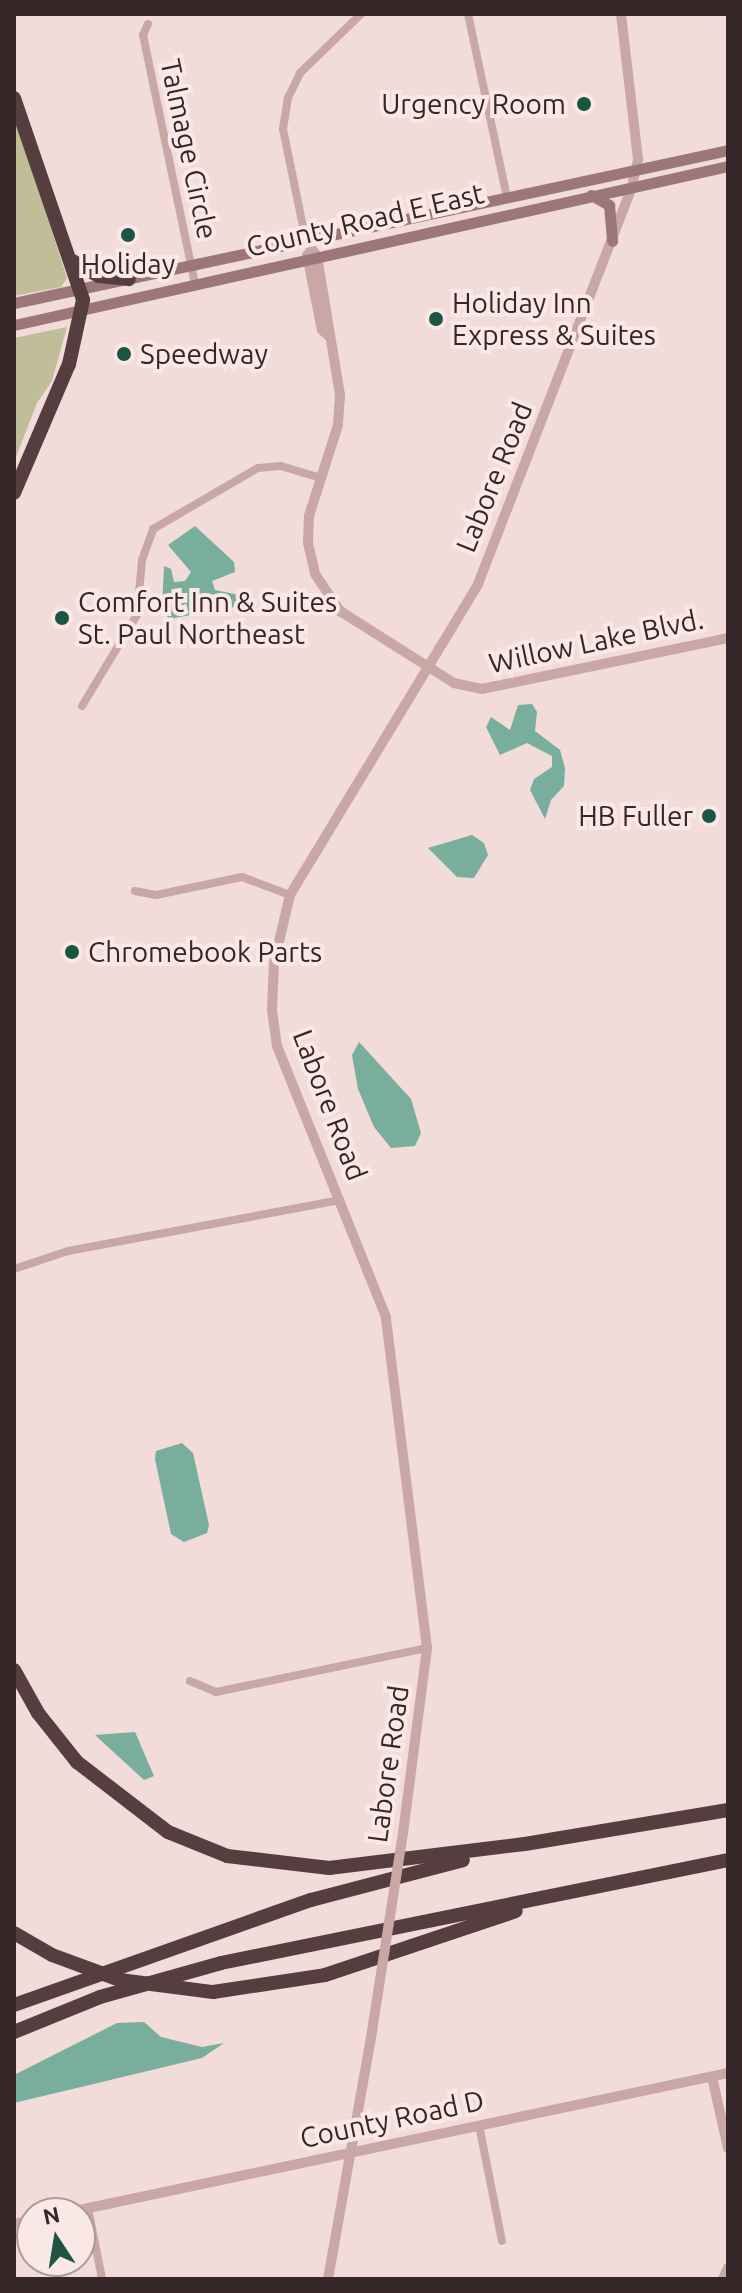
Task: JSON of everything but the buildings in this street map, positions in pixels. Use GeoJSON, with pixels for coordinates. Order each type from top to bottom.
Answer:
{"type":"FeatureCollection","features":[{"type":"Feature","properties":{"kind":"highway"},"geometry":{"type":"LineString","coordinates":[[14,98],[81,289],[83,312],[69,364],[14,493]]}},
{"type":"Feature","properties":{"kind":"highway"},"geometry":{"type":"LineString","coordinates":[[71,260],[99,276],[129,279]]}},
{"type":"Feature","properties":{"kind":"highway"},"geometry":{"type":"LineString","coordinates":[[14,1670],[38,1713],[77,1762],[168,1832],[227,1856],[329,1868],[525,1844],[728,1810]]}},
{"type":"Feature","properties":{"kind":"highway"},"geometry":{"type":"LineString","coordinates":[[14,2005],[311,1900],[525,1844]]}},
{"type":"Feature","properties":{"kind":"highway"},"geometry":{"type":"LineString","coordinates":[[14,2032],[100,1997],[179,1973],[728,1860]]}},
{"type":"Feature","properties":{"kind":"highway"},"geometry":{"type":"LineString","coordinates":[[14,1933],[52,1955],[120,1980],[213,1992],[325,1975],[469,1930],[550,1898]]}},
{"type":"Feature","properties":{"kind":"main road","name":"County Road E East"},"geometry":{"type":"LineString","coordinates":[[14,303],[728,150]]}},
{"type":"Feature","properties":{"kind":"main road","name":"County Road E East"},"geometry":{"type":"LineString","coordinates":[[14,325],[728,166]]}},
{"type":"Feature","properties":{"kind":"main road"},"geometry":{"type":"LineString","coordinates":[[586,196],[608,204],[612,241]]}},
{"type":"Feature","properties":{"kind":"street"},"geometry":{"type":"LineString","coordinates":[[306,241],[283,129],[288,98],[300,73],[361,14]]}},
{"type":"Feature","properties":{"kind":"street"},"geometry":{"type":"LineString","coordinates":[[468,14],[507,197]]}},
{"type":"Feature","properties":{"kind":"street","name":"Labore Road"},"geometry":{"type":"LineString","coordinates":[[328,2279],[372,2031],[403,1833],[427,1648],[386,1317],[277,1046],[274,963],[290,895],[430,669],[478,584],[612,241],[637,169],[621,14]]}},
{"type":"Feature","properties":{"kind":"street","name":"Talmage Circle"},"geometry":{"type":"LineString","coordinates":[[148,24],[143,35],[195,284]]}},
{"type":"Feature","properties":{"kind":"street","name":"Willow Lake Blvd."},"geometry":{"type":"LineString","coordinates":[[306,241],[332,328],[329,336],[340,410],[308,530],[311,560],[322,589],[351,621],[466,687],[493,688],[728,638]]}},
{"type":"Feature","properties":{"kind":"street"},"geometry":{"type":"LineString","coordinates":[[82,706],[130,632],[137,615],[146,542],[164,518],[258,468],[281,466],[321,478]]}},
{"type":"Feature","properties":{"kind":"street"},"geometry":{"type":"LineString","coordinates":[[135,891],[156,895],[242,877],[290,895]]}},
{"type":"Feature","properties":{"kind":"street"},"geometry":{"type":"LineString","coordinates":[[14,1269],[68,1251],[340,1200]]}},
{"type":"Feature","properties":{"kind":"street"},"geometry":{"type":"LineString","coordinates":[[190,1681],[216,1692],[427,1648]]}},
{"type":"Feature","properties":{"kind":"street","name":"County Road D"},"geometry":{"type":"LineString","coordinates":[[96,2206],[728,2073]]}},
{"type":"Feature","properties":{"kind":"street"},"geometry":{"type":"LineString","coordinates":[[712,2077],[728,2148]]}},
{"type":"Feature","properties":{"kind":"street"},"geometry":{"type":"LineString","coordinates":[[479,2125],[502,2241]]}},
{"type":"Feature","properties":{"kind":"street"},"geometry":{"type":"LineString","coordinates":[[96,2249],[102,2279]]}},
{"type":"Feature","properties":{"kind":"street"},"geometry":{"type":"LineString","coordinates":[[723,2279],[728,2268]]}},
{"type":"Feature","properties":{"kind":"shaded area"},"geometry":{"type":"Polygon","coordinates":[[[14,113],[67,278],[61,287],[14,296],[14,113]]]}},
{"type":"Feature","properties":{"kind":"shaded area"},"geometry":{"type":"Polygon","coordinates":[[[67,327],[52,381],[37,403],[14,462],[14,338],[67,327]]]}},
{"type":"Feature","properties":{"kind":"shaded area"},"geometry":{"type":"Polygon","coordinates":[[[195,526],[234,562],[235,572],[212,581],[215,590],[239,595],[240,606],[169,619],[162,608],[164,566],[171,569],[174,582],[185,581],[191,572],[168,545],[195,526]]]}},
{"type":"Feature","properties":{"kind":"shaded area"},"geometry":{"type":"Polygon","coordinates":[[[532,704],[537,712],[535,731],[560,750],[565,768],[564,786],[551,800],[545,819],[530,790],[534,779],[552,767],[552,756],[527,743],[500,755],[486,727],[491,717],[510,730],[518,705],[532,704]]]}},
{"type":"Feature","properties":{"kind":"shaded area"},"geometry":{"type":"Polygon","coordinates":[[[472,835],[484,843],[488,855],[474,878],[457,877],[428,848],[472,835]]]}},
{"type":"Feature","properties":{"kind":"shaded area"},"geometry":{"type":"Polygon","coordinates":[[[359,1042],[411,1099],[421,1133],[415,1146],[391,1148],[374,1127],[358,1089],[352,1055],[359,1042]]]}},
{"type":"Feature","properties":{"kind":"shaded area"},"geometry":{"type":"Polygon","coordinates":[[[182,1443],[193,1453],[209,1525],[207,1533],[184,1542],[171,1534],[155,1459],[156,1451],[182,1443]]]}},
{"type":"Feature","properties":{"kind":"shaded area"},"geometry":{"type":"Polygon","coordinates":[[[135,1732],[154,1776],[144,1780],[95,1735],[135,1732]]]}},
{"type":"Feature","properties":{"kind":"shaded area"},"geometry":{"type":"Polygon","coordinates":[[[144,2022],[161,2037],[202,2047],[224,2043],[202,2058],[14,2103],[14,2075],[117,2023],[144,2022]]]}},
{"type":"Feature","properties":{"kind":"place","name":"Urgency Room"},"geometry":{"type":"Point","coordinates":[584,104]}},
{"type":"Feature","properties":{"kind":"place","name":"Holiday"},"geometry":{"type":"Point","coordinates":[128,235]}},
{"type":"Feature","properties":{"kind":"place","name":"Holiday Inn Express & Suites"},"geometry":{"type":"Point","coordinates":[436,319]}},
{"type":"Feature","properties":{"kind":"place","name":"Speedway"},"geometry":{"type":"Point","coordinates":[124,354]}},
{"type":"Feature","properties":{"kind":"place","name":"Comfort Inn & Suites St. Paul Northeast"},"geometry":{"type":"Point","coordinates":[62,618]}},
{"type":"Feature","properties":{"kind":"place","name":"HB Fuller"},"geometry":{"type":"Point","coordinates":[709,816]}},
{"type":"Feature","properties":{"kind":"place","name":"Chromebook Parts"},"geometry":{"type":"Point","coordinates":[72,952]}}]}
